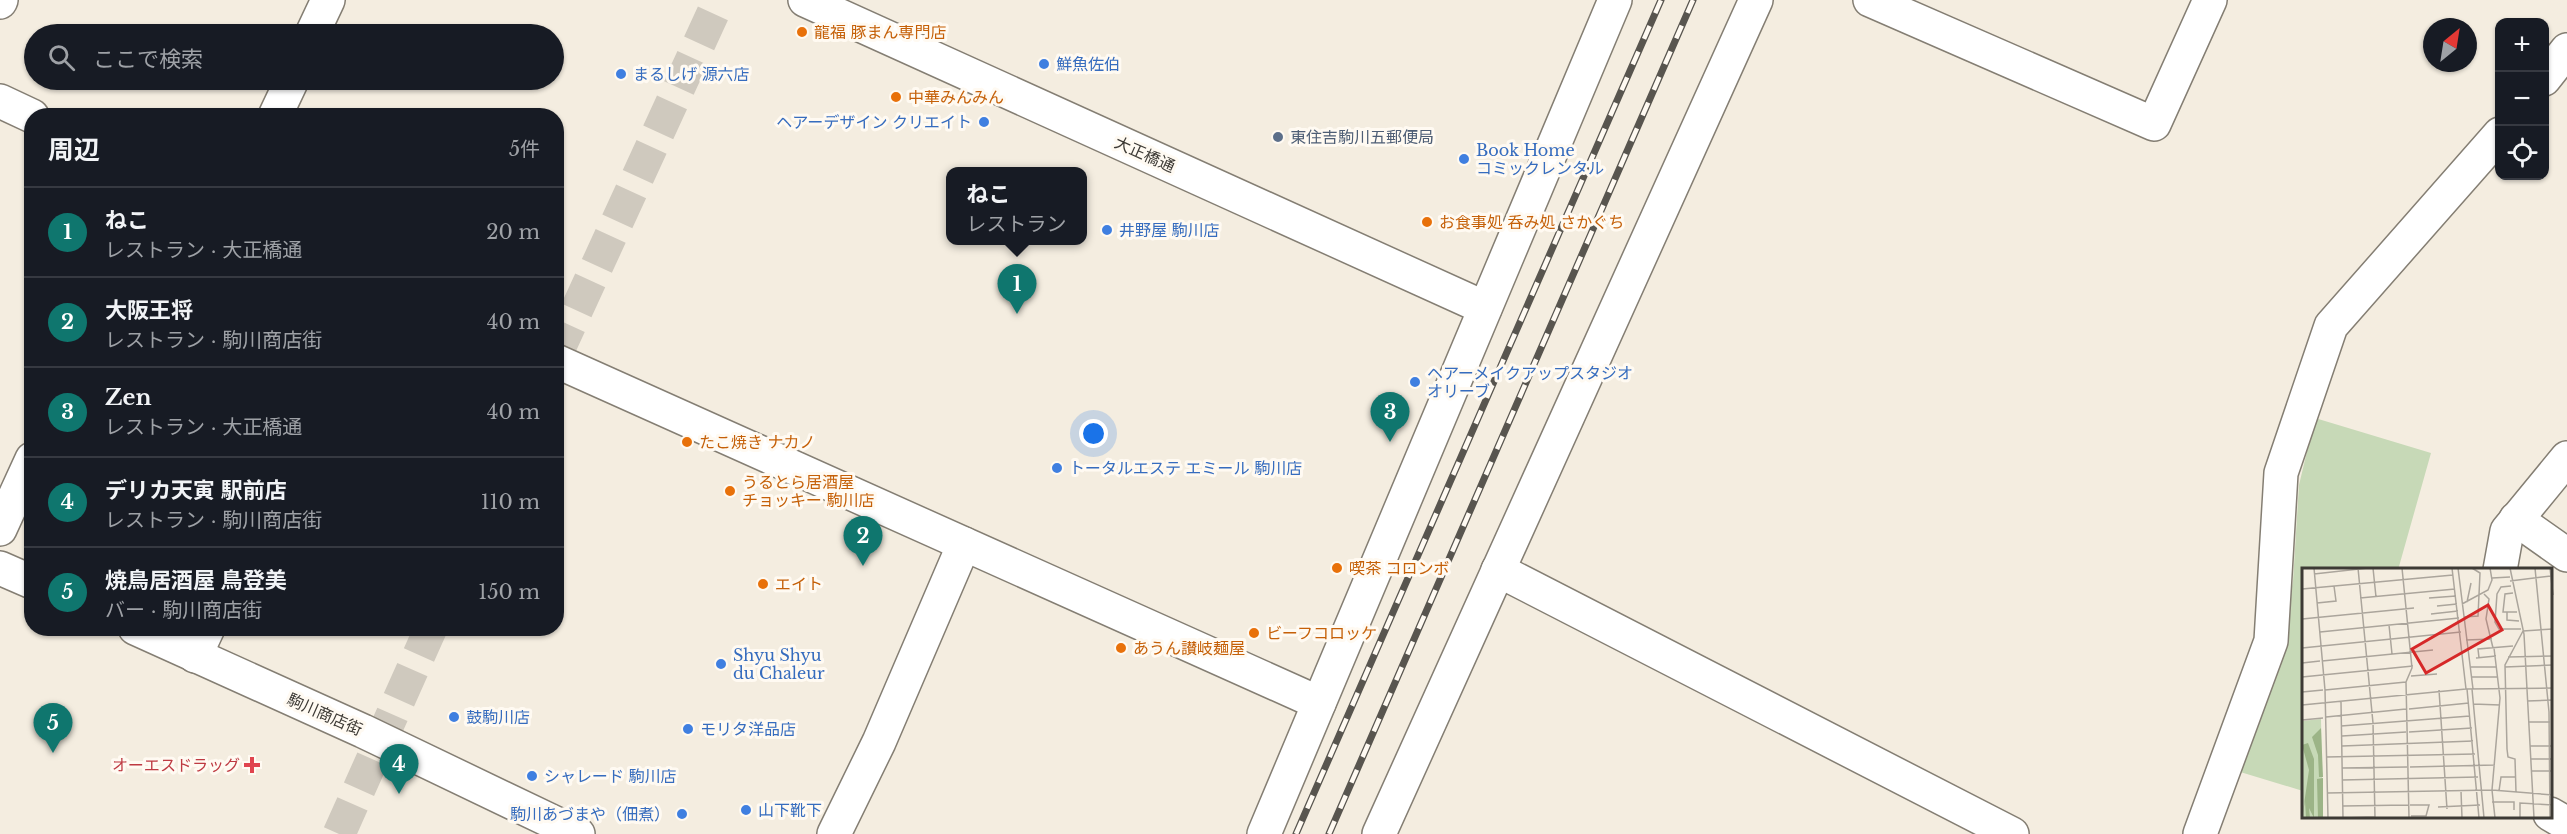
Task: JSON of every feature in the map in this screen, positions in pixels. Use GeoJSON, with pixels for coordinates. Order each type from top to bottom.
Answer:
{"type":"FeatureCollection","features":[{"type":"Feature","properties":{"kind":"street"},"geometry":{"type":"LineString","coordinates":[[317,24],[328,0]]}},
{"type":"Feature","properties":{"kind":"street","name":"大正橋通"},"geometry":{"type":"LineString","coordinates":[[805,0],[1485,308]]}},
{"type":"Feature","properties":{"kind":"street"},"geometry":{"type":"LineString","coordinates":[[1264,834],[1615,0]]}},
{"type":"Feature","properties":{"kind":"street"},"geometry":{"type":"LineString","coordinates":[[1379,834],[1756,0]]}},
{"type":"Feature","properties":{"kind":"street"},"geometry":{"type":"LineString","coordinates":[[1870,0],[2154,124],[2210,0]]}},
{"type":"Feature","properties":{"kind":"street"},"geometry":{"type":"LineString","coordinates":[[2549,73],[2567,50]]}},
{"type":"Feature","properties":{"kind":"street"},"geometry":{"type":"LineString","coordinates":[[279,108],[287,90]]}},
{"type":"Feature","properties":{"kind":"street"},"geometry":{"type":"LineString","coordinates":[[0,101],[24,112]]}},
{"type":"Feature","properties":{"kind":"street"},"geometry":{"type":"LineString","coordinates":[[2200,834],[2271,641],[2281,473],[2331,326],[2495,139]]}},
{"type":"Feature","properties":{"kind":"street"},"geometry":{"type":"LineString","coordinates":[[564,365],[1318,704]]}},
{"type":"Feature","properties":{"kind":"street"},"geometry":{"type":"LineString","coordinates":[[2500,568],[2506,531],[2567,458]]}},
{"type":"Feature","properties":{"kind":"street"},"geometry":{"type":"LineString","coordinates":[[0,529],[24,476]]}},
{"type":"Feature","properties":{"kind":"street"},"geometry":{"type":"LineString","coordinates":[[2516,519],[2567,555]]}},
{"type":"Feature","properties":{"kind":"street"},"geometry":{"type":"LineString","coordinates":[[834,834],[879,742],[964,544]]}},
{"type":"Feature","properties":{"kind":"street"},"geometry":{"type":"LineString","coordinates":[[0,567],[24,578]]}},
{"type":"Feature","properties":{"kind":"street"},"geometry":{"type":"LineString","coordinates":[[1498,570],[2012,834]]}},
{"type":"Feature","properties":{"kind":"street","name":"駒川商店街"},"geometry":{"type":"LineString","coordinates":[[173,636],[202,642],[363,731],[578,834]]}},
{"type":"Feature","properties":{"kind":"street"},"geometry":{"type":"LineString","coordinates":[[2552,815],[2567,824]]}},
{"type":"Feature","properties":{"kind":"green space"},"geometry":{"type":"Polygon","coordinates":[[[2315,418],[2431,453],[2399,568],[2302,568],[2302,791],[2237,771],[2283,637],[2293,581],[2299,485],[2315,418]]]}},
{"type":"Feature","properties":{"kind":"tunnel"},"geometry":{"type":"LineString","coordinates":[[564,338],[719,0]]}},
{"type":"Feature","properties":{"kind":"tunnel"},"geometry":{"type":"LineString","coordinates":[[339,834],[427,636]]}},
{"type":"Feature","properties":{"kind":"railway"},"geometry":{"type":"LineString","coordinates":[[1296,834],[1661,0]]}},
{"type":"Feature","properties":{"kind":"railway"},"geometry":{"type":"LineString","coordinates":[[1329,834],[1693,0]]}},
{"type":"Feature","properties":{"kind":"place","name":"龍福 豚まん専門店"},"geometry":{"type":"Point","coordinates":[802,32]}},
{"type":"Feature","properties":{"kind":"place","name":"鮮魚佐伯"},"geometry":{"type":"Point","coordinates":[1044,64]}},
{"type":"Feature","properties":{"kind":"place","name":"まるしげ 源六店"},"geometry":{"type":"Point","coordinates":[621,74]}},
{"type":"Feature","properties":{"kind":"place","name":"中華みんみん"},"geometry":{"type":"Point","coordinates":[896,97]}},
{"type":"Feature","properties":{"kind":"place","name":"ヘアーデザイン クリエイト"},"geometry":{"type":"Point","coordinates":[984,122]}},
{"type":"Feature","properties":{"kind":"place","name":"東住吉駒川五郵便局"},"geometry":{"type":"Point","coordinates":[1278,137]}},
{"type":"Feature","properties":{"kind":"place","name":"Book Home コミックレンタル"},"geometry":{"type":"Point","coordinates":[1464,159]}},
{"type":"Feature","properties":{"kind":"place","name":"お食事処 呑み処 さかぐち"},"geometry":{"type":"Point","coordinates":[1427,222]}},
{"type":"Feature","properties":{"kind":"place","name":"井野屋 駒川店"},"geometry":{"type":"Point","coordinates":[1107,230]}},
{"type":"Feature","properties":{"kind":"place","name":"ねこ"},"geometry":{"type":"Point","coordinates":[1017,314]}},
{"type":"Feature","properties":{"kind":"place","name":"ヘアーメイクアップスタジオ オリーブ"},"geometry":{"type":"Point","coordinates":[1415,382]}},
{"type":"Feature","properties":{"kind":"place","name":"たこ焼き ナカノ"},"geometry":{"type":"Point","coordinates":[687,442]}},
{"type":"Feature","properties":{"kind":"place","name":"Zen"},"geometry":{"type":"Point","coordinates":[1390,442]}},
{"type":"Feature","properties":{"kind":"place","name":"トータルエステ エミール 駒川店"},"geometry":{"type":"Point","coordinates":[1057,468]}},
{"type":"Feature","properties":{"kind":"place","name":"うるとら居酒屋 チョッキー 駒川店"},"geometry":{"type":"Point","coordinates":[730,491]}},
{"type":"Feature","properties":{"kind":"place","name":"大阪王将"},"geometry":{"type":"Point","coordinates":[863,566]}},
{"type":"Feature","properties":{"kind":"place","name":"喫茶 コロンボ"},"geometry":{"type":"Point","coordinates":[1337,568]}},
{"type":"Feature","properties":{"kind":"place","name":"エイト"},"geometry":{"type":"Point","coordinates":[763,584]}},
{"type":"Feature","properties":{"kind":"place","name":"ビーフコロッケ"},"geometry":{"type":"Point","coordinates":[1254,633]}},
{"type":"Feature","properties":{"kind":"place","name":"あうん讃岐麺屋"},"geometry":{"type":"Point","coordinates":[1121,648]}},
{"type":"Feature","properties":{"kind":"place","name":"Shyu Shyu du Chaleur"},"geometry":{"type":"Point","coordinates":[721,664]}},
{"type":"Feature","properties":{"kind":"place","name":"鼓駒川店"},"geometry":{"type":"Point","coordinates":[454,717]}},
{"type":"Feature","properties":{"kind":"place","name":"モリタ洋品店"},"geometry":{"type":"Point","coordinates":[688,729]}},
{"type":"Feature","properties":{"kind":"place","name":"焼鳥居酒屋 鳥登美"},"geometry":{"type":"Point","coordinates":[53,753]}},
{"type":"Feature","properties":{"kind":"place","name":"オーエスドラッグ"},"geometry":{"type":"Point","coordinates":[252,765]}},
{"type":"Feature","properties":{"kind":"place","name":"シャレード 駒川店"},"geometry":{"type":"Point","coordinates":[532,776]}},
{"type":"Feature","properties":{"kind":"place","name":"デリカ天寅 駅前店"},"geometry":{"type":"Point","coordinates":[399,794]}},
{"type":"Feature","properties":{"kind":"place","name":"山下靴下"},"geometry":{"type":"Point","coordinates":[746,810]}},
{"type":"Feature","properties":{"kind":"place","name":"駒川あづまや（佃煮）"},"geometry":{"type":"Point","coordinates":[682,814]}}]}
